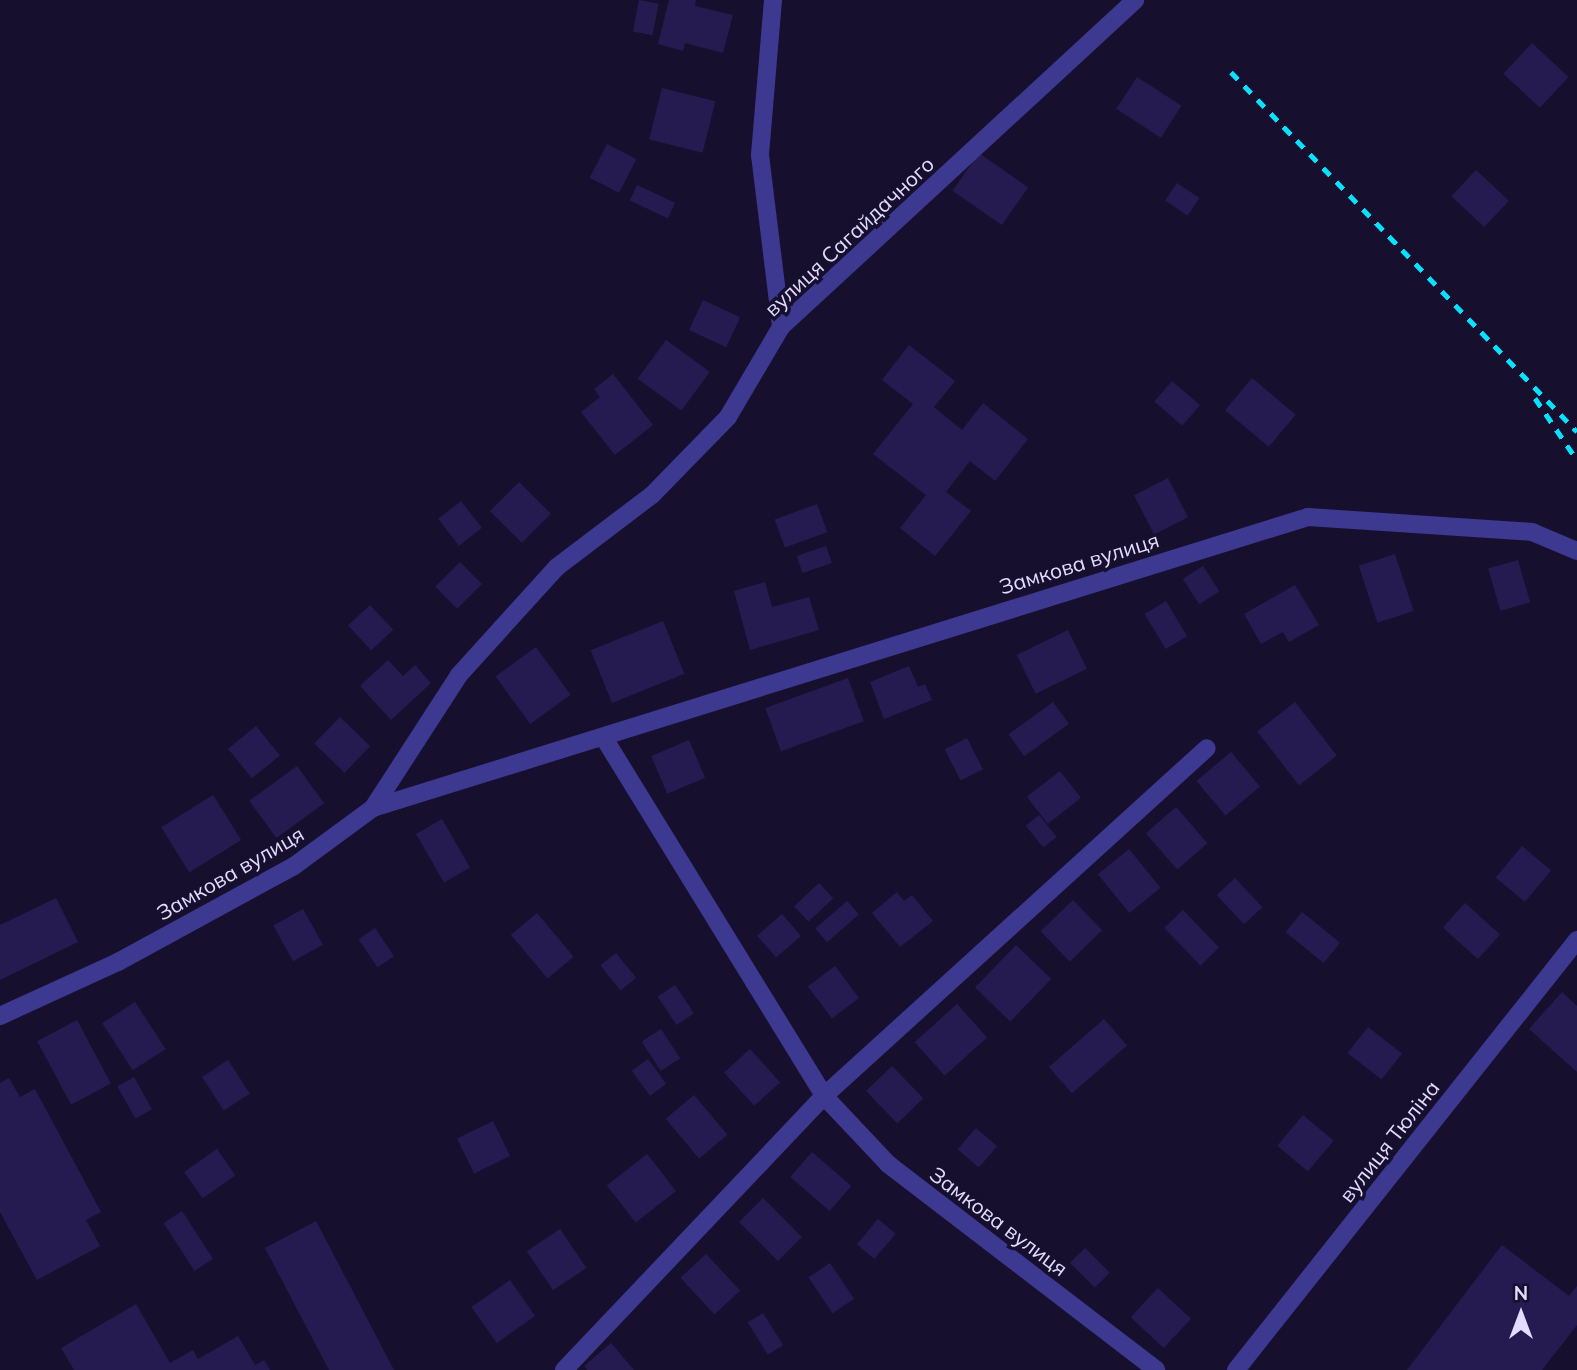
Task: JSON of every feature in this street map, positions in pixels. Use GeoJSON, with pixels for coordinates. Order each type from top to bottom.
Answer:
{"type":"FeatureCollection","features":[{"type":"Feature","properties":{"kind":"street"},"geometry":{"type":"LineString","coordinates":[[773,0],[760,155],[781,327]]}},
{"type":"Feature","properties":{"kind":"street","name":"вулиця Сагайдачного"},"geometry":{"type":"LineString","coordinates":[[373,808],[459,675],[557,567],[652,495],[728,417],[781,327],[1135,0]]}},
{"type":"Feature","properties":{"kind":"street","name":"Замкова вулиця"},"geometry":{"type":"LineString","coordinates":[[0,1016],[118,962],[294,866],[373,808],[1308,517],[1532,532],[1577,551]]}},
{"type":"Feature","properties":{"kind":"street","name":"Замкова вулиця"},"geometry":{"type":"LineString","coordinates":[[604,738],[824,1096],[888,1164],[1156,1370]]}},
{"type":"Feature","properties":{"kind":"street"},"geometry":{"type":"LineString","coordinates":[[564,1370],[824,1096],[1207,748]]}},
{"type":"Feature","properties":{"kind":"street","name":"вулиця Тюліна"},"geometry":{"type":"LineString","coordinates":[[1236,1370],[1577,940]]}},
{"type":"Feature","properties":{"kind":"building"},"geometry":{"type":"Polygon","coordinates":[[[639,0],[659,4],[653,35],[633,31],[639,0]]]}},
{"type":"Feature","properties":{"kind":"building"},"geometry":{"type":"Polygon","coordinates":[[[669,0],[696,0],[695,6],[733,15],[723,53],[685,43],[683,51],[658,44],[669,0]]]}},
{"type":"Feature","properties":{"kind":"building"},"geometry":{"type":"Polygon","coordinates":[[[1532,43],[1569,77],[1540,108],[1503,74],[1532,43]]]}},
{"type":"Feature","properties":{"kind":"building"},"geometry":{"type":"Polygon","coordinates":[[[1137,77],[1181,106],[1161,138],[1116,109],[1137,77]]]}},
{"type":"Feature","properties":{"kind":"building"},"geometry":{"type":"Polygon","coordinates":[[[662,88],[715,101],[703,153],[649,139],[662,88]]]}},
{"type":"Feature","properties":{"kind":"building"},"geometry":{"type":"Polygon","coordinates":[[[607,144],[636,159],[619,193],[590,178],[607,144]]]}},
{"type":"Feature","properties":{"kind":"building"},"geometry":{"type":"Polygon","coordinates":[[[979,153],[1028,187],[1002,225],[953,191],[979,153]]]}},
{"type":"Feature","properties":{"kind":"building"},"geometry":{"type":"Polygon","coordinates":[[[1476,170],[1509,201],[1484,227],[1451,196],[1476,170]]]}},
{"type":"Feature","properties":{"kind":"building"},"geometry":{"type":"Polygon","coordinates":[[[1177,183],[1199,198],[1188,216],[1165,200],[1177,183]]]}},
{"type":"Feature","properties":{"kind":"building"},"geometry":{"type":"Polygon","coordinates":[[[637,185],[675,203],[668,218],[630,200],[637,185]]]}},
{"type":"Feature","properties":{"kind":"building"},"geometry":{"type":"Polygon","coordinates":[[[703,300],[740,317],[726,347],[689,330],[703,300]]]}},
{"type":"Feature","properties":{"kind":"building"},"geometry":{"type":"Polygon","coordinates":[[[666,340],[710,372],[681,411],[638,379],[666,340]]]}},
{"type":"Feature","properties":{"kind":"building"},"geometry":{"type":"Polygon","coordinates":[[[909,345],[955,381],[934,407],[962,430],[983,403],[1028,439],[995,481],[970,461],[946,492],[971,511],[935,556],[900,528],[926,495],[873,454],[913,404],[882,380],[909,345]]]}},
{"type":"Feature","properties":{"kind":"building"},"geometry":{"type":"Polygon","coordinates":[[[613,374],[653,425],[615,455],[581,412],[600,397],[594,389],[613,374]]]}},
{"type":"Feature","properties":{"kind":"building"},"geometry":{"type":"Polygon","coordinates":[[[1252,378],[1296,415],[1269,447],[1225,410],[1252,378]]]}},
{"type":"Feature","properties":{"kind":"building"},"geometry":{"type":"Polygon","coordinates":[[[1172,381],[1200,405],[1182,426],[1154,401],[1172,381]]]}},
{"type":"Feature","properties":{"kind":"building"},"geometry":{"type":"Polygon","coordinates":[[[1168,478],[1188,517],[1154,534],[1134,495],[1168,478]]]}},
{"type":"Feature","properties":{"kind":"building"},"geometry":{"type":"Polygon","coordinates":[[[519,482],[551,514],[522,543],[490,511],[519,482]]]}},
{"type":"Feature","properties":{"kind":"building"},"geometry":{"type":"Polygon","coordinates":[[[461,501],[482,528],[459,546],[438,519],[461,501]]]}},
{"type":"Feature","properties":{"kind":"building"},"geometry":{"type":"Polygon","coordinates":[[[817,504],[827,532],[785,548],[775,519],[817,504]]]}},
{"type":"Feature","properties":{"kind":"building"},"geometry":{"type":"Polygon","coordinates":[[[826,546],[832,563],[803,573],[797,556],[826,546]]]}},
{"type":"Feature","properties":{"kind":"building"},"geometry":{"type":"Polygon","coordinates":[[[1395,554],[1414,611],[1377,623],[1359,566],[1395,554]]]}},
{"type":"Feature","properties":{"kind":"building"},"geometry":{"type":"Polygon","coordinates":[[[1518,560],[1530,602],[1500,611],[1488,569],[1518,560]]]}},
{"type":"Feature","properties":{"kind":"building"},"geometry":{"type":"Polygon","coordinates":[[[460,562],[482,584],[457,609],[435,587],[460,562]]]}},
{"type":"Feature","properties":{"kind":"building"},"geometry":{"type":"Polygon","coordinates":[[[1203,566],[1219,591],[1199,604],[1183,579],[1203,566]]]}},
{"type":"Feature","properties":{"kind":"building"},"geometry":{"type":"Polygon","coordinates":[[[765,582],[772,607],[809,597],[819,630],[750,650],[734,591],[765,582]]]}},
{"type":"Feature","properties":{"kind":"building"},"geometry":{"type":"Polygon","coordinates":[[[1295,585],[1319,625],[1289,642],[1283,632],[1261,644],[1244,614],[1295,585]]]}},
{"type":"Feature","properties":{"kind":"building"},"geometry":{"type":"Polygon","coordinates":[[[1166,601],[1187,636],[1166,649],[1145,614],[1166,601]]]}},
{"type":"Feature","properties":{"kind":"building"},"geometry":{"type":"Polygon","coordinates":[[[370,605],[393,630],[371,650],[348,625],[370,605]]]}},
{"type":"Feature","properties":{"kind":"building"},"geometry":{"type":"Polygon","coordinates":[[[663,621],[684,674],[612,703],[591,650],[663,621]]]}},
{"type":"Feature","properties":{"kind":"building"},"geometry":{"type":"Polygon","coordinates":[[[1068,630],[1087,669],[1036,694],[1017,655],[1068,630]]]}},
{"type":"Feature","properties":{"kind":"building"},"geometry":{"type":"Polygon","coordinates":[[[536,647],[571,695],[530,724],[496,676],[536,647]]]}},
{"type":"Feature","properties":{"kind":"building"},"geometry":{"type":"Polygon","coordinates":[[[388,660],[403,676],[415,665],[431,683],[391,720],[360,686],[388,660]]]}},
{"type":"Feature","properties":{"kind":"building"},"geometry":{"type":"Polygon","coordinates":[[[909,666],[918,687],[925,684],[932,700],[884,719],[870,682],[909,666]]]}},
{"type":"Feature","properties":{"kind":"building"},"geometry":{"type":"Polygon","coordinates":[[[848,678],[864,721],[781,751],[765,708],[848,678]]]}},
{"type":"Feature","properties":{"kind":"building"},"geometry":{"type":"Polygon","coordinates":[[[1053,702],[1069,724],[1024,756],[1009,734],[1053,702]]]}},
{"type":"Feature","properties":{"kind":"building"},"geometry":{"type":"Polygon","coordinates":[[[1295,702],[1337,756],[1299,785],[1257,732],[1295,702]]]}},
{"type":"Feature","properties":{"kind":"building"},"geometry":{"type":"Polygon","coordinates":[[[340,717],[370,746],[345,773],[314,744],[340,717]]]}},
{"type":"Feature","properties":{"kind":"building"},"geometry":{"type":"Polygon","coordinates":[[[256,726],[280,756],[252,778],[228,749],[256,726]]]}},
{"type":"Feature","properties":{"kind":"building"},"geometry":{"type":"Polygon","coordinates":[[[967,738],[983,769],[961,781],[945,749],[967,738]]]}},
{"type":"Feature","properties":{"kind":"building"},"geometry":{"type":"Polygon","coordinates":[[[689,740],[705,778],[667,794],[651,756],[689,740]]]}},
{"type":"Feature","properties":{"kind":"building"},"geometry":{"type":"Polygon","coordinates":[[[1231,752],[1260,786],[1225,815],[1197,781],[1231,752]]]}},
{"type":"Feature","properties":{"kind":"building"},"geometry":{"type":"Polygon","coordinates":[[[297,766],[324,803],[276,838],[249,801],[297,766]]]}},
{"type":"Feature","properties":{"kind":"building"},"geometry":{"type":"Polygon","coordinates":[[[1060,771],[1081,798],[1048,824],[1027,797],[1060,771]]]}},
{"type":"Feature","properties":{"kind":"building"},"geometry":{"type":"Polygon","coordinates":[[[213,795],[241,840],[189,872],[161,827],[213,795]]]}},
{"type":"Feature","properties":{"kind":"building"},"geometry":{"type":"Polygon","coordinates":[[[1176,807],[1207,843],[1177,869],[1146,833],[1176,807]]]}},
{"type":"Feature","properties":{"kind":"building"},"geometry":{"type":"Polygon","coordinates":[[[1039,815],[1057,837],[1043,847],[1026,826],[1039,815]]]}},
{"type":"Feature","properties":{"kind":"building"},"geometry":{"type":"Polygon","coordinates":[[[442,819],[470,867],[444,882],[416,834],[442,819]]]}},
{"type":"Feature","properties":{"kind":"building"},"geometry":{"type":"Polygon","coordinates":[[[1522,846],[1551,870],[1525,902],[1496,877],[1522,846]]]}},
{"type":"Feature","properties":{"kind":"building"},"geometry":{"type":"Polygon","coordinates":[[[1129,849],[1160,888],[1129,913],[1098,874],[1129,849]]]}},
{"type":"Feature","properties":{"kind":"building"},"geometry":{"type":"Polygon","coordinates":[[[1235,878],[1262,907],[1244,924],[1217,895],[1235,878]]]}},
{"type":"Feature","properties":{"kind":"building"},"geometry":{"type":"Polygon","coordinates":[[[819,883],[833,898],[808,922],[794,906],[819,883]]]}},
{"type":"Feature","properties":{"kind":"building"},"geometry":{"type":"Polygon","coordinates":[[[897,892],[904,901],[912,895],[933,921],[900,947],[872,913],[897,892]]]}},
{"type":"Feature","properties":{"kind":"building"},"geometry":{"type":"Polygon","coordinates":[[[56,898],[78,942],[0,980],[0,925],[56,898]]]}},
{"type":"Feature","properties":{"kind":"building"},"geometry":{"type":"Polygon","coordinates":[[[1073,900],[1102,930],[1070,961],[1041,931],[1073,900]]]}},
{"type":"Feature","properties":{"kind":"building"},"geometry":{"type":"Polygon","coordinates":[[[847,901],[859,915],[827,942],[815,929],[847,901]]]}},
{"type":"Feature","properties":{"kind":"building"},"geometry":{"type":"Polygon","coordinates":[[[1465,903],[1500,934],[1478,959],[1443,928],[1465,903]]]}},
{"type":"Feature","properties":{"kind":"building"},"geometry":{"type":"Polygon","coordinates":[[[303,909],[323,945],[293,961],[273,925],[303,909]]]}},
{"type":"Feature","properties":{"kind":"building"},"geometry":{"type":"Polygon","coordinates":[[[1183,910],[1219,947],[1200,965],[1164,928],[1183,910]]]}},
{"type":"Feature","properties":{"kind":"building"},"geometry":{"type":"Polygon","coordinates":[[[1302,912],[1340,943],[1324,963],[1286,932],[1302,912]]]}},
{"type":"Feature","properties":{"kind":"building"},"geometry":{"type":"Polygon","coordinates":[[[537,913],[574,957],[548,979],[511,935],[537,913]]]}},
{"type":"Feature","properties":{"kind":"building"},"geometry":{"type":"Polygon","coordinates":[[[782,914],[801,936],[776,958],[757,936],[782,914]]]}},
{"type":"Feature","properties":{"kind":"building"},"geometry":{"type":"Polygon","coordinates":[[[375,928],[394,956],[377,967],[358,939],[375,928]]]}},
{"type":"Feature","properties":{"kind":"building"},"geometry":{"type":"Polygon","coordinates":[[[1016,945],[1051,979],[1010,1021],[975,987],[1016,945]]]}},
{"type":"Feature","properties":{"kind":"building"},"geometry":{"type":"Polygon","coordinates":[[[616,953],[636,978],[621,990],[600,966],[616,953]]]}},
{"type":"Feature","properties":{"kind":"building"},"geometry":{"type":"Polygon","coordinates":[[[835,966],[859,998],[832,1018],[808,986],[835,966]]]}},
{"type":"Feature","properties":{"kind":"building"},"geometry":{"type":"Polygon","coordinates":[[[675,985],[694,1013],[677,1025],[658,997],[675,985]]]}},
{"type":"Feature","properties":{"kind":"building"},"geometry":{"type":"Polygon","coordinates":[[[1562,992],[1577,1006],[1577,1072],[1529,1029],[1562,992]]]}},
{"type":"Feature","properties":{"kind":"building"},"geometry":{"type":"Polygon","coordinates":[[[135,1002],[165,1049],[133,1070],[102,1023],[135,1002]]]}},
{"type":"Feature","properties":{"kind":"building"},"geometry":{"type":"Polygon","coordinates":[[[957,1004],[987,1037],[945,1076],[915,1042],[957,1004]]]}},
{"type":"Feature","properties":{"kind":"building"},"geometry":{"type":"Polygon","coordinates":[[[1104,1019],[1127,1045],[1072,1093],[1049,1067],[1104,1019]]]}},
{"type":"Feature","properties":{"kind":"building"},"geometry":{"type":"Polygon","coordinates":[[[77,1020],[111,1084],[71,1105],[37,1041],[77,1020]]]}},
{"type":"Feature","properties":{"kind":"building"},"geometry":{"type":"Polygon","coordinates":[[[1368,1027],[1402,1053],[1382,1079],[1348,1053],[1368,1027]]]}},
{"type":"Feature","properties":{"kind":"building"},"geometry":{"type":"Polygon","coordinates":[[[661,1029],[680,1058],[661,1071],[642,1042],[661,1029]]]}},
{"type":"Feature","properties":{"kind":"building"},"geometry":{"type":"Polygon","coordinates":[[[750,1049],[780,1082],[754,1106],[724,1072],[750,1049]]]}},
{"type":"Feature","properties":{"kind":"building"},"geometry":{"type":"Polygon","coordinates":[[[648,1059],[666,1084],[650,1096],[632,1071],[648,1059]]]}},
{"type":"Feature","properties":{"kind":"building"},"geometry":{"type":"Polygon","coordinates":[[[228,1060],[250,1094],[224,1110],[202,1077],[228,1060]]]}},
{"type":"Feature","properties":{"kind":"building"},"geometry":{"type":"Polygon","coordinates":[[[892,1066],[923,1098],[897,1123],[866,1091],[892,1066]]]}},
{"type":"Feature","properties":{"kind":"building"},"geometry":{"type":"Polygon","coordinates":[[[134,1077],[152,1109],[135,1119],[117,1086],[134,1077]]]}},
{"type":"Feature","properties":{"kind":"building"},"geometry":{"type":"Polygon","coordinates":[[[9,1078],[20,1097],[35,1089],[101,1212],[86,1220],[100,1246],[37,1280],[0,1212],[0,1083],[9,1078]]]}},
{"type":"Feature","properties":{"kind":"building"},"geometry":{"type":"Polygon","coordinates":[[[694,1095],[727,1135],[699,1159],[666,1119],[694,1095]]]}},
{"type":"Feature","properties":{"kind":"building"},"geometry":{"type":"Polygon","coordinates":[[[1303,1115],[1334,1141],[1308,1171],[1277,1146],[1303,1115]]]}},
{"type":"Feature","properties":{"kind":"building"},"geometry":{"type":"Polygon","coordinates":[[[493,1121],[510,1156],[474,1174],[457,1139],[493,1121]]]}},
{"type":"Feature","properties":{"kind":"building"},"geometry":{"type":"Polygon","coordinates":[[[976,1128],[997,1146],[979,1168],[958,1149],[976,1128]]]}},
{"type":"Feature","properties":{"kind":"building"},"geometry":{"type":"Polygon","coordinates":[[[217,1149],[235,1175],[203,1198],[184,1172],[217,1149]]]}},
{"type":"Feature","properties":{"kind":"building"},"geometry":{"type":"Polygon","coordinates":[[[812,1152],[851,1186],[830,1211],[790,1177],[812,1152]]]}},
{"type":"Feature","properties":{"kind":"building"},"geometry":{"type":"Polygon","coordinates":[[[647,1154],[676,1191],[636,1222],[607,1185],[647,1154]]]}},
{"type":"Feature","properties":{"kind":"building"},"geometry":{"type":"Polygon","coordinates":[[[763,1198],[802,1237],[778,1261],[739,1222],[763,1198]]]}},
{"type":"Feature","properties":{"kind":"building"},"geometry":{"type":"Polygon","coordinates":[[[182,1211],[213,1259],[195,1271],[164,1223],[182,1211]]]}},
{"type":"Feature","properties":{"kind":"building"},"geometry":{"type":"Polygon","coordinates":[[[878,1219],[896,1234],[874,1259],[857,1244],[878,1219]]]}},
{"type":"Feature","properties":{"kind":"building"},"geometry":{"type":"Polygon","coordinates":[[[316,1221],[394,1370],[329,1370],[265,1248],[316,1221]]]}},
{"type":"Feature","properties":{"kind":"building"},"geometry":{"type":"Polygon","coordinates":[[[560,1229],[586,1268],[553,1290],[527,1251],[560,1229]]]}},
{"type":"Feature","properties":{"kind":"building"},"geometry":{"type":"Polygon","coordinates":[[[1502,1245],[1569,1296],[1577,1286],[1577,1325],[1542,1370],[1407,1370],[1502,1245]]]}},
{"type":"Feature","properties":{"kind":"building"},"geometry":{"type":"Polygon","coordinates":[[[1085,1248],[1110,1273],[1095,1288],[1070,1263],[1085,1248]]]}},
{"type":"Feature","properties":{"kind":"building"},"geometry":{"type":"Polygon","coordinates":[[[706,1254],[740,1291],[715,1314],[680,1278],[706,1254]]]}},
{"type":"Feature","properties":{"kind":"building"},"geometry":{"type":"Polygon","coordinates":[[[830,1263],[854,1299],[832,1313],[808,1278],[830,1263]]]}},
{"type":"Feature","properties":{"kind":"building"},"geometry":{"type":"Polygon","coordinates":[[[510,1280],[535,1316],[497,1343],[471,1307],[510,1280]]]}},
{"type":"Feature","properties":{"kind":"building"},"geometry":{"type":"Polygon","coordinates":[[[1158,1288],[1191,1319],[1164,1348],[1131,1317],[1158,1288]]]}},
{"type":"Feature","properties":{"kind":"building"},"geometry":{"type":"Polygon","coordinates":[[[136,1304],[170,1363],[193,1350],[198,1359],[238,1336],[255,1365],[264,1360],[270,1370],[74,1370],[61,1348],[136,1304]]]}},
{"type":"Feature","properties":{"kind":"building"},"geometry":{"type":"Polygon","coordinates":[[[763,1313],[783,1345],[768,1355],[748,1323],[763,1313]]]}},
{"type":"Feature","properties":{"kind":"building"},"geometry":{"type":"Polygon","coordinates":[[[611,1343],[634,1370],[587,1370],[584,1366],[611,1343]]]}},
{"type":"Feature","properties":{"kind":"railway"},"geometry":{"type":"LineString","coordinates":[[1231,72],[1577,432]]}},
{"type":"Feature","properties":{"kind":"railway"},"geometry":{"type":"LineString","coordinates":[[1535,398],[1577,460]]}}]}
